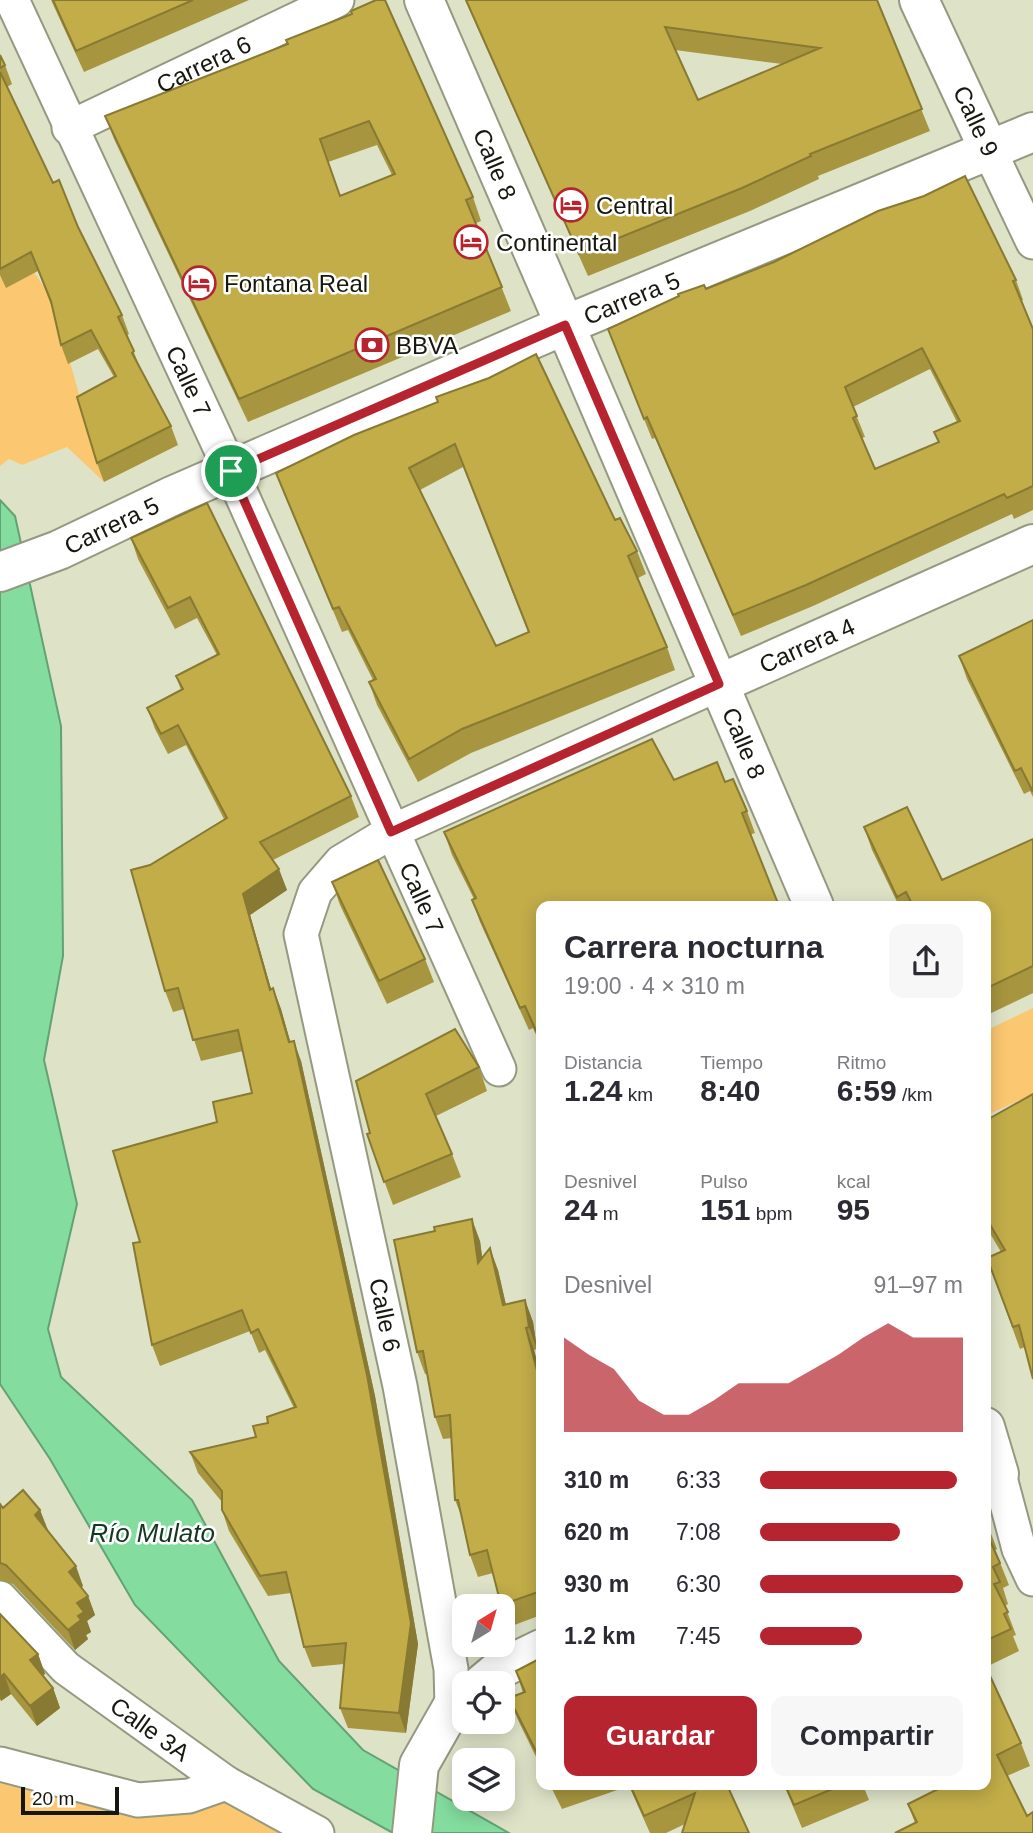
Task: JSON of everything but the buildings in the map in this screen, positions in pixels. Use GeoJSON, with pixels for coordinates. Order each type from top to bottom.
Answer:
{"type":"FeatureCollection","features":[{"type":"Feature","properties":{"kind":"main road","name":"Calle 8"},"geometry":{"type":"LineString","coordinates":[[424,0],[812,901]]}},
{"type":"Feature","properties":{"kind":"main road","name":"Calle 9"},"geometry":{"type":"LineString","coordinates":[[919,0],[990,152]]}},
{"type":"Feature","properties":{"kind":"main road","name":"Carrera 5"},"geometry":{"type":"LineString","coordinates":[[0,572],[59,550],[231,471],[565,325],[1033,132]]}},
{"type":"Feature","properties":{"kind":"main road","name":"Carrera 4"},"geometry":{"type":"LineString","coordinates":[[719,684],[1033,544]]}},
{"type":"Feature","properties":{"kind":"main road"},"geometry":{"type":"LineString","coordinates":[[498,1671],[536,1651]]}},
{"type":"Feature","properties":{"kind":"main road","name":"Calle 6"},"geometry":{"type":"LineString","coordinates":[[412,1833],[419,1765],[452,1712]]}},
{"type":"Feature","properties":{"kind":"street","name":"Calle 7"},"geometry":{"type":"LineString","coordinates":[[12,0],[69,128],[231,471],[499,1069]]}},
{"type":"Feature","properties":{"kind":"street","name":"Carrera 6"},"geometry":{"type":"LineString","coordinates":[[69,128],[337,0]]}},
{"type":"Feature","properties":{"kind":"street","name":"Calle 9"},"geometry":{"type":"LineString","coordinates":[[990,152],[1033,242]]}},
{"type":"Feature","properties":{"kind":"street","name":"Carrera 4"},"geometry":{"type":"LineString","coordinates":[[391,832],[719,684]]}},
{"type":"Feature","properties":{"kind":"street","name":"Calle 6"},"geometry":{"type":"LineString","coordinates":[[391,832],[341,862],[315,892],[301,934],[400,1386],[452,1674]]}},
{"type":"Feature","properties":{"kind":"street"},"geometry":{"type":"LineString","coordinates":[[992,1477],[1026,1539],[1033,1579]]}},
{"type":"Feature","properties":{"kind":"street","name":"Calle 3A"},"geometry":{"type":"LineString","coordinates":[[0,1598],[66,1668],[226,1783],[317,1833]]}},
{"type":"Feature","properties":{"kind":"street"},"geometry":{"type":"LineString","coordinates":[[0,1764],[138,1800],[189,1796],[226,1783]]}},
{"type":"Feature","properties":{"kind":"shaded area"},"geometry":{"type":"Polygon","coordinates":[[[35,273],[58,320],[104,482],[67,447],[22,465],[9,459],[0,466],[0,275],[35,273]]]}},
{"type":"Feature","properties":{"kind":"shaded area"},"geometry":{"type":"Polygon","coordinates":[[[1033,1008],[1033,1094],[991,1113],[991,1028],[1033,1008]]]}},
{"type":"Feature","properties":{"kind":"shaded area"},"geometry":{"type":"Polygon","coordinates":[[[0,1764],[139,1800],[226,1783],[317,1833],[0,1833],[0,1764]]]}},
{"type":"Feature","properties":{"kind":"water","name":"Río Mulato"},"geometry":{"type":"Polygon","coordinates":[[[0,500],[15,516],[61,726],[63,956],[44,1060],[77,1204],[48,1329],[61,1377],[192,1500],[279,1661],[363,1750],[452,1801],[452,1811],[470,1811],[509,1833],[393,1833],[313,1789],[135,1605],[50,1459],[0,1384],[0,500]]]}},
{"type":"Feature","properties":{"kind":"place","name":"Central"},"geometry":{"type":"Point","coordinates":[571,205]}},
{"type":"Feature","properties":{"kind":"place","name":"Continental"},"geometry":{"type":"Point","coordinates":[471,242]}},
{"type":"Feature","properties":{"kind":"place","name":"Fontana Real"},"geometry":{"type":"Point","coordinates":[199,283]}},
{"type":"Feature","properties":{"kind":"place","name":"BBVA"},"geometry":{"type":"Point","coordinates":[372,345]}},
{"type":"Feature","properties":{"kind":"route"},"geometry":{"type":"LineString","coordinates":[[565,325],[719,684],[391,832],[231,471],[565,325]]}}]}
